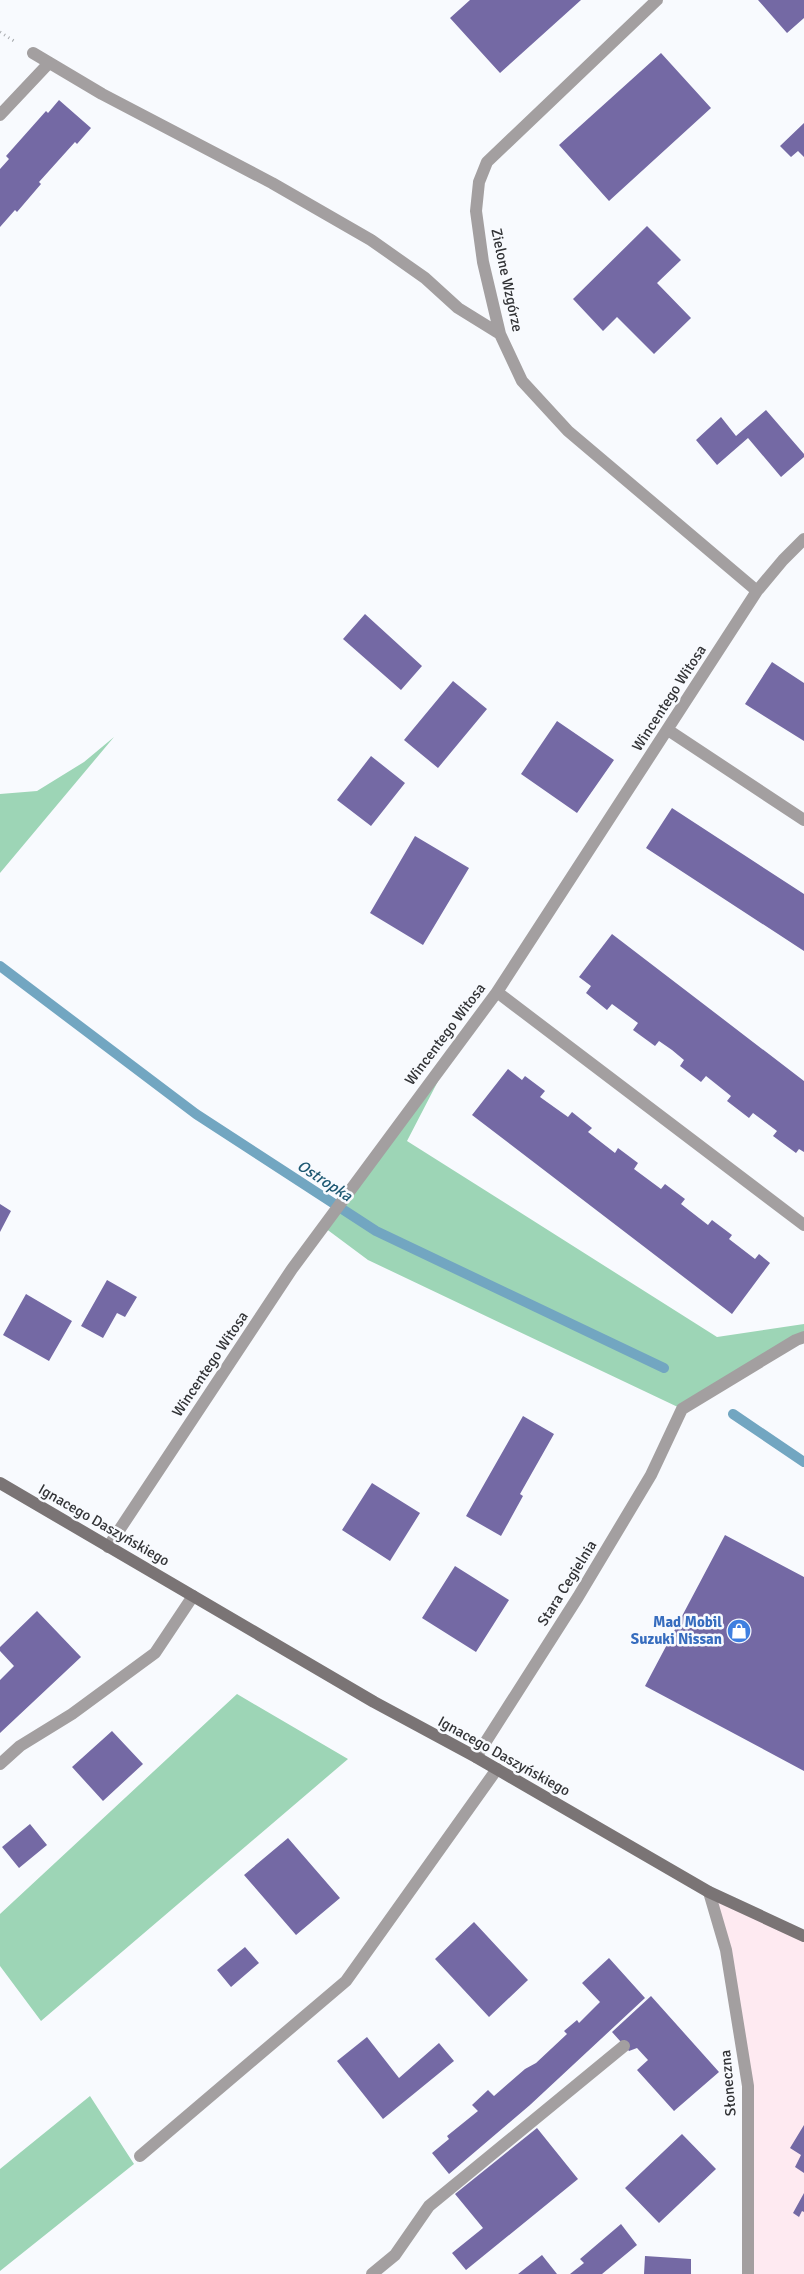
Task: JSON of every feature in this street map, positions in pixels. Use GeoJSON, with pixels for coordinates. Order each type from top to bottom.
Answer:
{"type":"FeatureCollection","features":[{"type":"Feature","properties":{"kind":"main road","name":"Ignacego Daszyńskiego"},"geometry":{"type":"LineString","coordinates":[[0,1483],[374,1702],[476,1757],[709,1892],[804,1936]]}},
{"type":"Feature","properties":{"kind":"street","name":"Zielone Wzgórze"},"geometry":{"type":"LineString","coordinates":[[657,0],[487,162],[479,182],[476,211],[483,262],[500,334],[522,381],[568,431],[757,591]]}},
{"type":"Feature","properties":{"kind":"street"},"geometry":{"type":"LineString","coordinates":[[33,53],[102,94],[264,179],[371,240],[425,278],[458,308],[500,334]]}},
{"type":"Feature","properties":{"kind":"street"},"geometry":{"type":"LineString","coordinates":[[0,115],[49,63]]}},
{"type":"Feature","properties":{"kind":"street","name":"Wincentego Witosa"},"geometry":{"type":"LineString","coordinates":[[108,1546],[318,1233],[497,992],[757,591],[804,539]]}},
{"type":"Feature","properties":{"kind":"street"},"geometry":{"type":"LineString","coordinates":[[668,730],[804,820]]}},
{"type":"Feature","properties":{"kind":"street"},"geometry":{"type":"LineString","coordinates":[[497,992],[804,1225]]}},
{"type":"Feature","properties":{"kind":"street","name":"Stara Cegielnia"},"geometry":{"type":"LineString","coordinates":[[476,1757],[578,1597],[651,1474],[678,1421],[682,1409],[804,1337]]}},
{"type":"Feature","properties":{"kind":"street"},"geometry":{"type":"LineString","coordinates":[[0,1764],[20,1746],[72,1714],[154,1653],[192,1596]]}},
{"type":"Feature","properties":{"kind":"street"},"geometry":{"type":"LineString","coordinates":[[140,2156],[346,1981],[497,1769]]}},
{"type":"Feature","properties":{"kind":"street","name":"Słoneczna"},"geometry":{"type":"LineString","coordinates":[[709,1892],[726,1950],[748,2086],[748,2274]]}},
{"type":"Feature","properties":{"kind":"street"},"geometry":{"type":"LineString","coordinates":[[372,2274],[395,2255],[429,2206],[624,2046]]}},
{"type":"Feature","properties":{"kind":"shaded area"},"geometry":{"type":"Polygon","coordinates":[[[709,1892],[804,1936],[804,2274],[748,2274],[748,2086],[709,1892]]]}},
{"type":"Feature","properties":{"kind":"green space"},"geometry":{"type":"Polygon","coordinates":[[[114,737],[0,873],[0,794],[37,791],[84,762],[114,737]]]}},
{"type":"Feature","properties":{"kind":"green space"},"geometry":{"type":"Polygon","coordinates":[[[464,1031],[407,1141],[717,1337],[804,1324],[804,1337],[682,1409],[368,1260],[321,1225],[464,1031]]]}},
{"type":"Feature","properties":{"kind":"green space"},"geometry":{"type":"Polygon","coordinates":[[[237,1694],[348,1759],[41,2021],[0,1966],[0,1914],[237,1694]]]}},
{"type":"Feature","properties":{"kind":"green space"},"geometry":{"type":"Polygon","coordinates":[[[90,2096],[134,2164],[0,2271],[0,2169],[90,2096]]]}},
{"type":"Feature","properties":{"kind":"building"},"geometry":{"type":"Polygon","coordinates":[[[470,0],[581,0],[500,73],[450,18],[470,0]]]}},
{"type":"Feature","properties":{"kind":"building"},"geometry":{"type":"Polygon","coordinates":[[[758,0],[804,0],[804,18],[787,33],[758,0]]]}},
{"type":"Feature","properties":{"kind":"building"},"geometry":{"type":"Polygon","coordinates":[[[661,53],[711,108],[609,201],[559,145],[661,53]]]}},
{"type":"Feature","properties":{"kind":"building"},"geometry":{"type":"Polygon","coordinates":[[[59,100],[91,128],[77,144],[75,142],[39,182],[41,184],[17,212],[15,210],[0,227],[0,169],[9,159],[6,156],[46,111],[48,113],[59,100]]]}},
{"type":"Feature","properties":{"kind":"building"},"geometry":{"type":"Polygon","coordinates":[[[804,123],[804,157],[798,151],[791,157],[780,146],[804,123]]]}},
{"type":"Feature","properties":{"kind":"building"},"geometry":{"type":"Polygon","coordinates":[[[647,226],[681,260],[657,283],[691,318],[654,354],[617,317],[603,331],[573,299],[647,226]]]}},
{"type":"Feature","properties":{"kind":"building"},"geometry":{"type":"Polygon","coordinates":[[[766,410],[804,454],[804,457],[781,477],[748,438],[717,465],[696,440],[721,417],[736,436],[766,410]]]}},
{"type":"Feature","properties":{"kind":"building"},"geometry":{"type":"Polygon","coordinates":[[[365,614],[422,666],[401,690],[343,639],[365,614]]]}},
{"type":"Feature","properties":{"kind":"building"},"geometry":{"type":"Polygon","coordinates":[[[772,662],[804,683],[804,741],[745,704],[772,662]]]}},
{"type":"Feature","properties":{"kind":"building"},"geometry":{"type":"Polygon","coordinates":[[[453,681],[487,709],[438,768],[404,740],[453,681]]]}},
{"type":"Feature","properties":{"kind":"building"},"geometry":{"type":"Polygon","coordinates":[[[557,721],[614,760],[577,813],[521,774],[557,721]]]}},
{"type":"Feature","properties":{"kind":"building"},"geometry":{"type":"Polygon","coordinates":[[[371,756],[405,783],[371,826],[337,800],[371,756]]]}},
{"type":"Feature","properties":{"kind":"building"},"geometry":{"type":"Polygon","coordinates":[[[672,808],[804,894],[804,951],[646,848],[672,808]]]}},
{"type":"Feature","properties":{"kind":"building"},"geometry":{"type":"Polygon","coordinates":[[[415,836],[469,868],[423,945],[370,913],[415,836]]]}},
{"type":"Feature","properties":{"kind":"building"},"geometry":{"type":"Polygon","coordinates":[[[612,934],[804,1081],[804,1152],[799,1149],[796,1153],[773,1136],[777,1131],[753,1113],[749,1118],[727,1101],[731,1096],[706,1076],[701,1082],[680,1066],[684,1060],[672,1050],[659,1041],[655,1046],[633,1030],[638,1023],[612,1004],[607,1010],[586,993],[591,986],[579,977],[612,934]]]}},
{"type":"Feature","properties":{"kind":"building"},"geometry":{"type":"Polygon","coordinates":[[[508,1069],[522,1080],[525,1076],[545,1091],[540,1097],[568,1117],[572,1112],[592,1128],[588,1132],[615,1153],[618,1148],[638,1163],[634,1169],[661,1189],[665,1184],[685,1199],[681,1204],[708,1225],[712,1220],[732,1235],[729,1239],[755,1259],[759,1254],[770,1263],[732,1314],[472,1115],[508,1069]]]}},
{"type":"Feature","properties":{"kind":"building"},"geometry":{"type":"Polygon","coordinates":[[[0,1204],[11,1211],[0,1232],[0,1204]]]}},
{"type":"Feature","properties":{"kind":"building"},"geometry":{"type":"Polygon","coordinates":[[[107,1280],[137,1297],[125,1317],[117,1313],[103,1338],[81,1326],[107,1280]]]}},
{"type":"Feature","properties":{"kind":"building"},"geometry":{"type":"Polygon","coordinates":[[[26,1294],[72,1321],[49,1361],[3,1335],[26,1294]]]}},
{"type":"Feature","properties":{"kind":"building"},"geometry":{"type":"Polygon","coordinates":[[[523,1416],[554,1434],[520,1494],[523,1496],[501,1536],[466,1516],[523,1416]]]}},
{"type":"Feature","properties":{"kind":"building"},"geometry":{"type":"Polygon","coordinates":[[[372,1483],[420,1513],[390,1561],[342,1530],[372,1483]]]}},
{"type":"Feature","properties":{"kind":"building","name":"Mad Mobil Suzuki Nissan"},"geometry":{"type":"Polygon","coordinates":[[[725,1535],[804,1577],[804,1771],[645,1686],[725,1535]]]}},
{"type":"Feature","properties":{"kind":"building"},"geometry":{"type":"Polygon","coordinates":[[[455,1566],[509,1600],[476,1652],[422,1618],[455,1566]]]}},
{"type":"Feature","properties":{"kind":"building"},"geometry":{"type":"Polygon","coordinates":[[[37,1611],[81,1657],[0,1733],[0,1680],[14,1666],[0,1651],[0,1647],[37,1611]]]}},
{"type":"Feature","properties":{"kind":"building"},"geometry":{"type":"Polygon","coordinates":[[[112,1731],[143,1764],[103,1801],[72,1767],[112,1731]]]}},
{"type":"Feature","properties":{"kind":"building"},"geometry":{"type":"Polygon","coordinates":[[[30,1824],[47,1845],[19,1868],[2,1847],[30,1824]]]}},
{"type":"Feature","properties":{"kind":"building"},"geometry":{"type":"Polygon","coordinates":[[[288,1838],[340,1898],[296,1935],[244,1875],[288,1838]]]}},
{"type":"Feature","properties":{"kind":"building"},"geometry":{"type":"Polygon","coordinates":[[[474,1922],[528,1980],[489,2017],[435,1959],[474,1922]]]}},
{"type":"Feature","properties":{"kind":"building"},"geometry":{"type":"Polygon","coordinates":[[[245,1947],[259,1963],[231,1987],[217,1970],[245,1947]]]}},
{"type":"Feature","properties":{"kind":"building"},"geometry":{"type":"Polygon","coordinates":[[[609,1958],[645,1998],[530,2105],[449,2174],[432,2153],[449,2139],[447,2136],[478,2111],[472,2105],[488,2090],[494,2096],[525,2069],[536,2063],[567,2034],[564,2031],[577,2020],[579,2023],[600,2002],[582,1983],[609,1958]]]}},
{"type":"Feature","properties":{"kind":"building"},"geometry":{"type":"Polygon","coordinates":[[[651,1996],[719,2072],[674,2111],[637,2070],[648,2060],[637,2048],[629,2051],[612,2032],[651,1996]]]}},
{"type":"Feature","properties":{"kind":"building"},"geometry":{"type":"Polygon","coordinates":[[[367,2037],[399,2078],[439,2043],[454,2061],[383,2119],[337,2061],[367,2037]]]}},
{"type":"Feature","properties":{"kind":"building"},"geometry":{"type":"Polygon","coordinates":[[[804,2125],[804,2173],[795,2167],[801,2155],[790,2148],[804,2125]]]}},
{"type":"Feature","properties":{"kind":"building"},"geometry":{"type":"Polygon","coordinates":[[[537,2128],[578,2179],[466,2270],[452,2253],[483,2228],[455,2194],[537,2128]]]}},
{"type":"Feature","properties":{"kind":"building"},"geometry":{"type":"Polygon","coordinates":[[[682,2134],[716,2169],[659,2223],[625,2188],[682,2134]]]}},
{"type":"Feature","properties":{"kind":"building"},"geometry":{"type":"Polygon","coordinates":[[[804,2193],[804,2212],[802,2211],[799,2217],[793,2213],[804,2193]]]}},
{"type":"Feature","properties":{"kind":"building"},"geometry":{"type":"Polygon","coordinates":[[[621,2224],[637,2245],[602,2274],[570,2274],[584,2263],[580,2259],[621,2224]]]}},
{"type":"Feature","properties":{"kind":"building"},"geometry":{"type":"Polygon","coordinates":[[[542,2255],[557,2274],[518,2274],[542,2255]]]}},
{"type":"Feature","properties":{"kind":"building"},"geometry":{"type":"Polygon","coordinates":[[[645,2256],[691,2259],[691,2274],[644,2274],[645,2256]]]}},
{"type":"Feature","properties":{"kind":"waterway","name":"Ostropka"},"geometry":{"type":"LineString","coordinates":[[0,966],[196,1114],[376,1231],[664,1368]]}},
{"type":"Feature","properties":{"kind":"waterway","name":"Ostropka"},"geometry":{"type":"LineString","coordinates":[[733,1414],[804,1462]]}},
{"type":"Feature","properties":{"kind":"place","name":"Mad Mobil Suzuki Nissan"},"geometry":{"type":"Point","coordinates":[739,1631]}}]}
